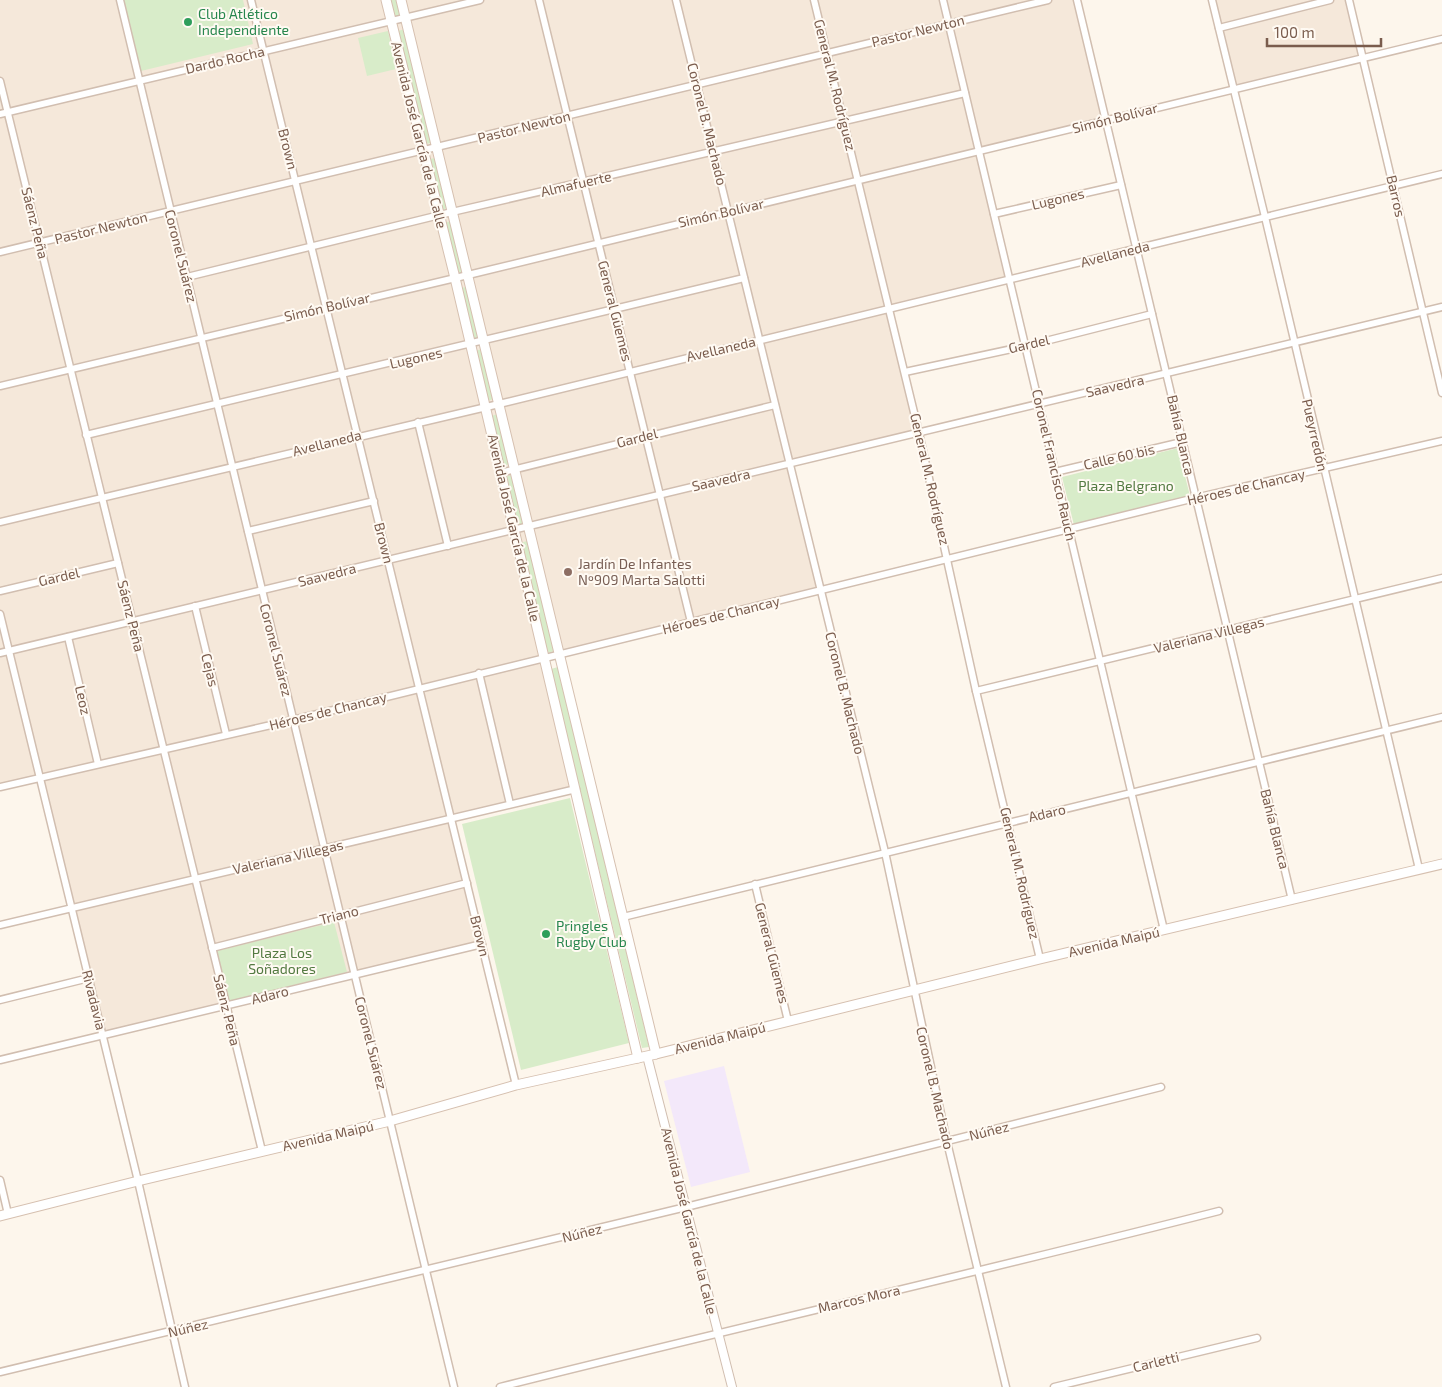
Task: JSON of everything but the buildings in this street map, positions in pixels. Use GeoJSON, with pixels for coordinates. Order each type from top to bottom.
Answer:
{"type":"FeatureCollection","features":[{"type":"Feature","properties":{"kind":"main road","name":"Avenida José García de la Calle"},"geometry":{"type":"LineString","coordinates":[[386,0],[455,278],[576,789],[647,1056]]}},
{"type":"Feature","properties":{"kind":"main road","name":"Avenida José García de la Calle"},"geometry":{"type":"LineString","coordinates":[[401,0],[623,917],[647,1056]]}},
{"type":"Feature","properties":{"kind":"main road","name":"Avenida Maipú"},"geometry":{"type":"LineString","coordinates":[[4,1215],[262,1151],[390,1122],[516,1085],[647,1056],[1040,958],[1442,864]]}},
{"type":"Feature","properties":{"kind":"street","name":"Coronel Suárez"},"geometry":{"type":"LineString","coordinates":[[120,0],[454,1387]]}},
{"type":"Feature","properties":{"kind":"street","name":"Brown"},"geometry":{"type":"LineString","coordinates":[[251,0],[516,1085]]}},
{"type":"Feature","properties":{"kind":"street","name":"Dardo Rocha"},"geometry":{"type":"LineString","coordinates":[[0,114],[480,0]]}},
{"type":"Feature","properties":{"kind":"street","name":"General Güemes"},"geometry":{"type":"LineString","coordinates":[[539,0],[691,622]]}},
{"type":"Feature","properties":{"kind":"street","name":"Coronel B. Machado"},"geometry":{"type":"LineString","coordinates":[[676,0],[884,852],[947,1142],[1006,1387]]}},
{"type":"Feature","properties":{"kind":"street","name":"General M. Rodríguez"},"geometry":{"type":"LineString","coordinates":[[814,0],[920,432],[976,691],[1040,958]]}},
{"type":"Feature","properties":{"kind":"street","name":"Coronel Francisco Rauch"},"geometry":{"type":"LineString","coordinates":[[943,0],[1164,930]]}},
{"type":"Feature","properties":{"kind":"street","name":"Pastor Newton"},"geometry":{"type":"LineString","coordinates":[[0,252],[436,149],[1048,0]]}},
{"type":"Feature","properties":{"kind":"street","name":"Bahía Blanca"},"geometry":{"type":"LineString","coordinates":[[1076,0],[1292,900]]}},
{"type":"Feature","properties":{"kind":"street","name":"Pueyrredón"},"geometry":{"type":"LineString","coordinates":[[1212,0],[1419,869]]}},
{"type":"Feature","properties":{"kind":"street"},"geometry":{"type":"LineString","coordinates":[[1219,28],[1330,0]]}},
{"type":"Feature","properties":{"kind":"street","name":"Barros"},"geometry":{"type":"LineString","coordinates":[[1349,0],[1442,393]]}},
{"type":"Feature","properties":{"kind":"street","name":"Simón Bolívar"},"geometry":{"type":"LineString","coordinates":[[0,386],[326,307],[468,275],[1442,39]]}},
{"type":"Feature","properties":{"kind":"street","name":"Sáenz Peña"},"geometry":{"type":"LineString","coordinates":[[0,81],[262,1151]]}},
{"type":"Feature","properties":{"kind":"street","name":"Almafuerte"},"geometry":{"type":"LineString","coordinates":[[186,277],[452,212],[966,93]]}},
{"type":"Feature","properties":{"kind":"street","name":"Avellaneda"},"geometry":{"type":"LineString","coordinates":[[0,522],[499,404],[1442,174]]}},
{"type":"Feature","properties":{"kind":"street","name":"Lugones"},"geometry":{"type":"LineString","coordinates":[[994,214],[1121,184]]}},
{"type":"Feature","properties":{"kind":"street","name":"Lugones"},"geometry":{"type":"LineString","coordinates":[[86,435],[484,342],[744,278]]}},
{"type":"Feature","properties":{"kind":"street","name":"Saavedra"},"geometry":{"type":"LineString","coordinates":[[0,653],[528,528],[1442,307]]}},
{"type":"Feature","properties":{"kind":"street","name":"Gardel"},"geometry":{"type":"LineString","coordinates":[[905,372],[1026,346],[1152,314]]}},
{"type":"Feature","properties":{"kind":"street","name":"Gardel"},"geometry":{"type":"LineString","coordinates":[[500,473],[775,404]]}},
{"type":"Feature","properties":{"kind":"street"},"geometry":{"type":"LineString","coordinates":[[418,422],[448,546]]}},
{"type":"Feature","properties":{"kind":"street","name":"Calle 60 bis"},"geometry":{"type":"LineString","coordinates":[[1055,472],[1182,442]]}},
{"type":"Feature","properties":{"kind":"street","name":"Héroes de Chancay"},"geometry":{"type":"LineString","coordinates":[[0,788],[163,748],[293,720],[1195,498],[1442,442]]}},
{"type":"Feature","properties":{"kind":"street"},"geometry":{"type":"LineString","coordinates":[[248,531],[374,501]]}},
{"type":"Feature","properties":{"kind":"street","name":"Gardel"},"geometry":{"type":"LineString","coordinates":[[0,591],[118,563]]}},
{"type":"Feature","properties":{"kind":"street","name":"Valeriana Villegas"},"geometry":{"type":"LineString","coordinates":[[976,691],[1442,578]]}},
{"type":"Feature","properties":{"kind":"street","name":"Cejas"},"geometry":{"type":"LineString","coordinates":[[195,606],[226,734]]}},
{"type":"Feature","properties":{"kind":"street","name":"Rivadavia"},"geometry":{"type":"LineString","coordinates":[[0,614],[138,1181],[185,1387]]}},
{"type":"Feature","properties":{"kind":"street","name":"Leoz"},"geometry":{"type":"LineString","coordinates":[[68,637],[98,764]]}},
{"type":"Feature","properties":{"kind":"street"},"geometry":{"type":"LineString","coordinates":[[479,673],[510,804]]}},
{"type":"Feature","properties":{"kind":"street","name":"Adaro"},"geometry":{"type":"LineString","coordinates":[[623,917],[1442,717]]}},
{"type":"Feature","properties":{"kind":"street","name":"Valeriana Villegas"},"geometry":{"type":"LineString","coordinates":[[0,925],[576,789]]}},
{"type":"Feature","properties":{"kind":"street","name":"Triano"},"geometry":{"type":"LineString","coordinates":[[212,948],[340,914],[467,884]]}},
{"type":"Feature","properties":{"kind":"street","name":"General Güemes"},"geometry":{"type":"LineString","coordinates":[[755,884],[788,1021]]}},
{"type":"Feature","properties":{"kind":"street","name":"Adaro"},"geometry":{"type":"LineString","coordinates":[[0,1060],[482,944]]}},
{"type":"Feature","properties":{"kind":"street"},"geometry":{"type":"LineString","coordinates":[[0,1000],[89,978]]}},
{"type":"Feature","properties":{"kind":"street","name":"Avenida José García de la Calle"},"geometry":{"type":"LineString","coordinates":[[647,1056],[732,1387]]}},
{"type":"Feature","properties":{"kind":"street","name":"Núñez"},"geometry":{"type":"LineString","coordinates":[[0,1372],[686,1207],[1161,1087]]}},
{"type":"Feature","properties":{"kind":"street"},"geometry":{"type":"LineString","coordinates":[[0,1180],[4,1215]]}},
{"type":"Feature","properties":{"kind":"street","name":"Marcos Mora"},"geometry":{"type":"LineString","coordinates":[[500,1387],[718,1332],[978,1272],[1219,1211]]}},
{"type":"Feature","properties":{"kind":"street","name":"Carletti"},"geometry":{"type":"LineString","coordinates":[[1054,1387],[1257,1338]]}},
{"type":"Feature","properties":{"kind":"shaded area"},"geometry":{"type":"Polygon","coordinates":[[[0,0],[1077,0],[1105,120],[979,151],[1010,279],[889,309],[919,433],[790,464],[821,590],[545,658],[576,789],[451,817],[482,944],[103,1035],[40,778],[0,787],[0,0]]]}},
{"type":"Feature","properties":{"kind":"shaded area"},"geometry":{"type":"Polygon","coordinates":[[[1212,0],[1349,0],[1364,58],[1234,89],[1212,0]]]}},
{"type":"Feature","properties":{"kind":"shaded area"},"geometry":{"type":"Polygon","coordinates":[[[724,1066],[750,1172],[691,1187],[664,1081],[724,1066]]]}},
{"type":"Feature","properties":{"kind":"green space","name":"Club Atlético Independiente"},"geometry":{"type":"Polygon","coordinates":[[[124,0],[243,0],[253,44],[141,71],[124,0]]]}},
{"type":"Feature","properties":{"kind":"green space"},"geometry":{"type":"Polygon","coordinates":[[[390,0],[398,0],[401,15],[394,17],[390,0]]]}},
{"type":"Feature","properties":{"kind":"green space"},"geometry":{"type":"Polygon","coordinates":[[[405,29],[431,143],[424,144],[398,31],[405,29]]]}},
{"type":"Feature","properties":{"kind":"green space"},"geometry":{"type":"Polygon","coordinates":[[[388,31],[396,69],[367,76],[358,38],[388,31]]]}},
{"type":"Feature","properties":{"kind":"green space"},"geometry":{"type":"Polygon","coordinates":[[[436,158],[448,208],[441,210],[429,159],[436,158]]]}},
{"type":"Feature","properties":{"kind":"green space"},"geometry":{"type":"Polygon","coordinates":[[[451,221],[464,271],[457,273],[444,223],[451,221]]]}},
{"type":"Feature","properties":{"kind":"green space"},"geometry":{"type":"Polygon","coordinates":[[[467,287],[480,337],[473,339],[460,288],[467,287]]]}},
{"type":"Feature","properties":{"kind":"green space"},"geometry":{"type":"Polygon","coordinates":[[[482,349],[494,399],[487,401],[475,351],[482,349]]]}},
{"type":"Feature","properties":{"kind":"green space"},"geometry":{"type":"Polygon","coordinates":[[[498,414],[510,464],[503,466],[491,416],[498,414]]]}},
{"type":"Feature","properties":{"kind":"green space","name":"Plaza Belgrano"},"geometry":{"type":"Polygon","coordinates":[[[1178,448],[1190,496],[1074,525],[1062,477],[1178,448]]]}},
{"type":"Feature","properties":{"kind":"green space"},"geometry":{"type":"Polygon","coordinates":[[[512,475],[524,525],[517,527],[505,477],[512,475]]]}},
{"type":"Feature","properties":{"kind":"green space"},"geometry":{"type":"Polygon","coordinates":[[[527,541],[554,651],[547,653],[520,543],[527,541]]]}},
{"type":"Feature","properties":{"kind":"green space"},"geometry":{"type":"Polygon","coordinates":[[[558,667],[649,1047],[642,1048],[551,669],[558,667]]]}},
{"type":"Feature","properties":{"kind":"green space","name":"Pringles Rugby Club"},"geometry":{"type":"Polygon","coordinates":[[[570,798],[629,1043],[521,1070],[462,824],[570,798]]]}},
{"type":"Feature","properties":{"kind":"green space","name":"Plaza Los Soñadores"},"geometry":{"type":"Polygon","coordinates":[[[334,922],[347,972],[229,1001],[217,951],[334,922]]]}},
{"type":"Feature","properties":{"kind":"place","name":"Club Atlético Independiente"},"geometry":{"type":"Point","coordinates":[188,22]}},
{"type":"Feature","properties":{"kind":"place","name":"Jardín De Infantes Nº909 Marta Salotti"},"geometry":{"type":"Point","coordinates":[568,572]}},
{"type":"Feature","properties":{"kind":"place","name":"Pringles Rugby Club"},"geometry":{"type":"Point","coordinates":[546,934]}}]}
